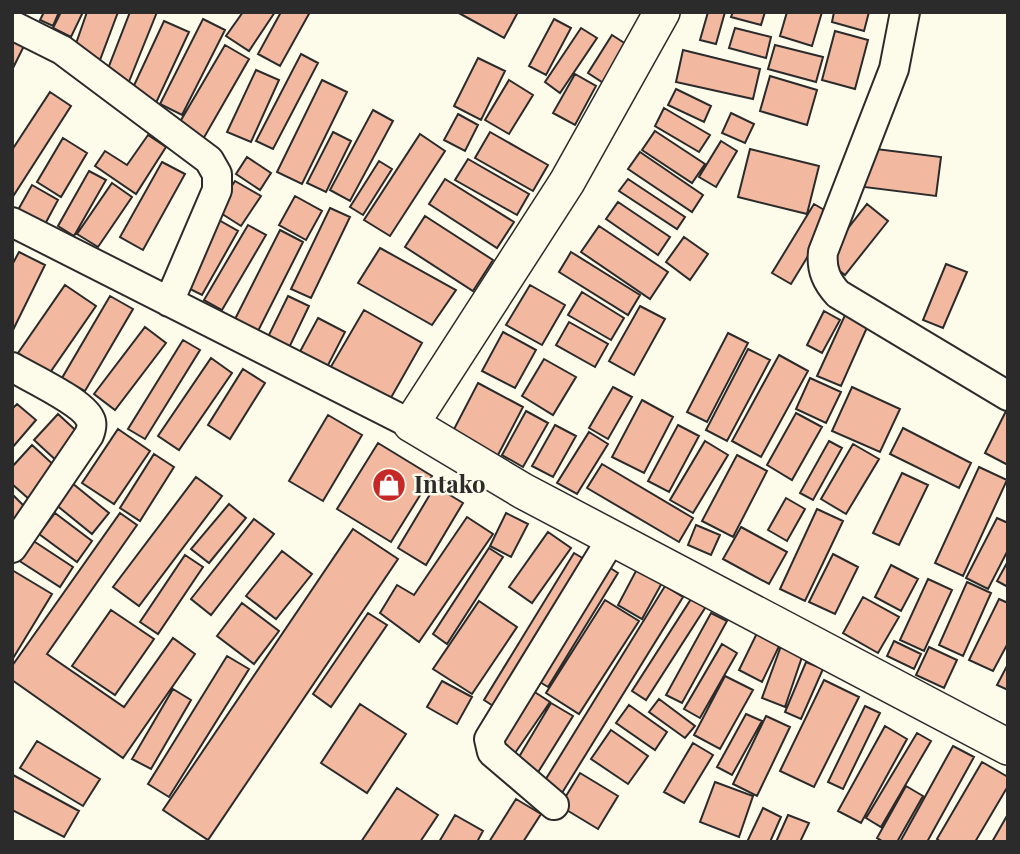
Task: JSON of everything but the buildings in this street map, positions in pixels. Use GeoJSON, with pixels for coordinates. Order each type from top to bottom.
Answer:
{"type":"FeatureCollection","features":[{"type":"Feature","properties":{"kind":"street"},"geometry":{"type":"LineString","coordinates":[[411,424],[566,182],[662,12]]}},
{"type":"Feature","properties":{"kind":"street"},"geometry":{"type":"LineString","coordinates":[[905,12],[894,69],[823,252],[824,270],[829,284],[838,295],[1008,396]]}},
{"type":"Feature","properties":{"kind":"street"},"geometry":{"type":"LineString","coordinates":[[12,25],[62,50],[209,159],[214,166],[217,190],[169,302]]}},
{"type":"Feature","properties":{"kind":"street"},"geometry":{"type":"LineString","coordinates":[[12,222],[411,424],[523,491],[1008,747]]}},
{"type":"Feature","properties":{"kind":"street"},"geometry":{"type":"LineString","coordinates":[[12,367],[80,407],[89,416],[92,426],[89,435],[12,548]]}},
{"type":"Feature","properties":{"kind":"street"},"geometry":{"type":"LineString","coordinates":[[554,806],[492,752],[489,739],[612,538]]}},
{"type":"Feature","properties":{"kind":"place","name":"Intako"},"geometry":{"type":"Point","coordinates":[389,485]}}]}
